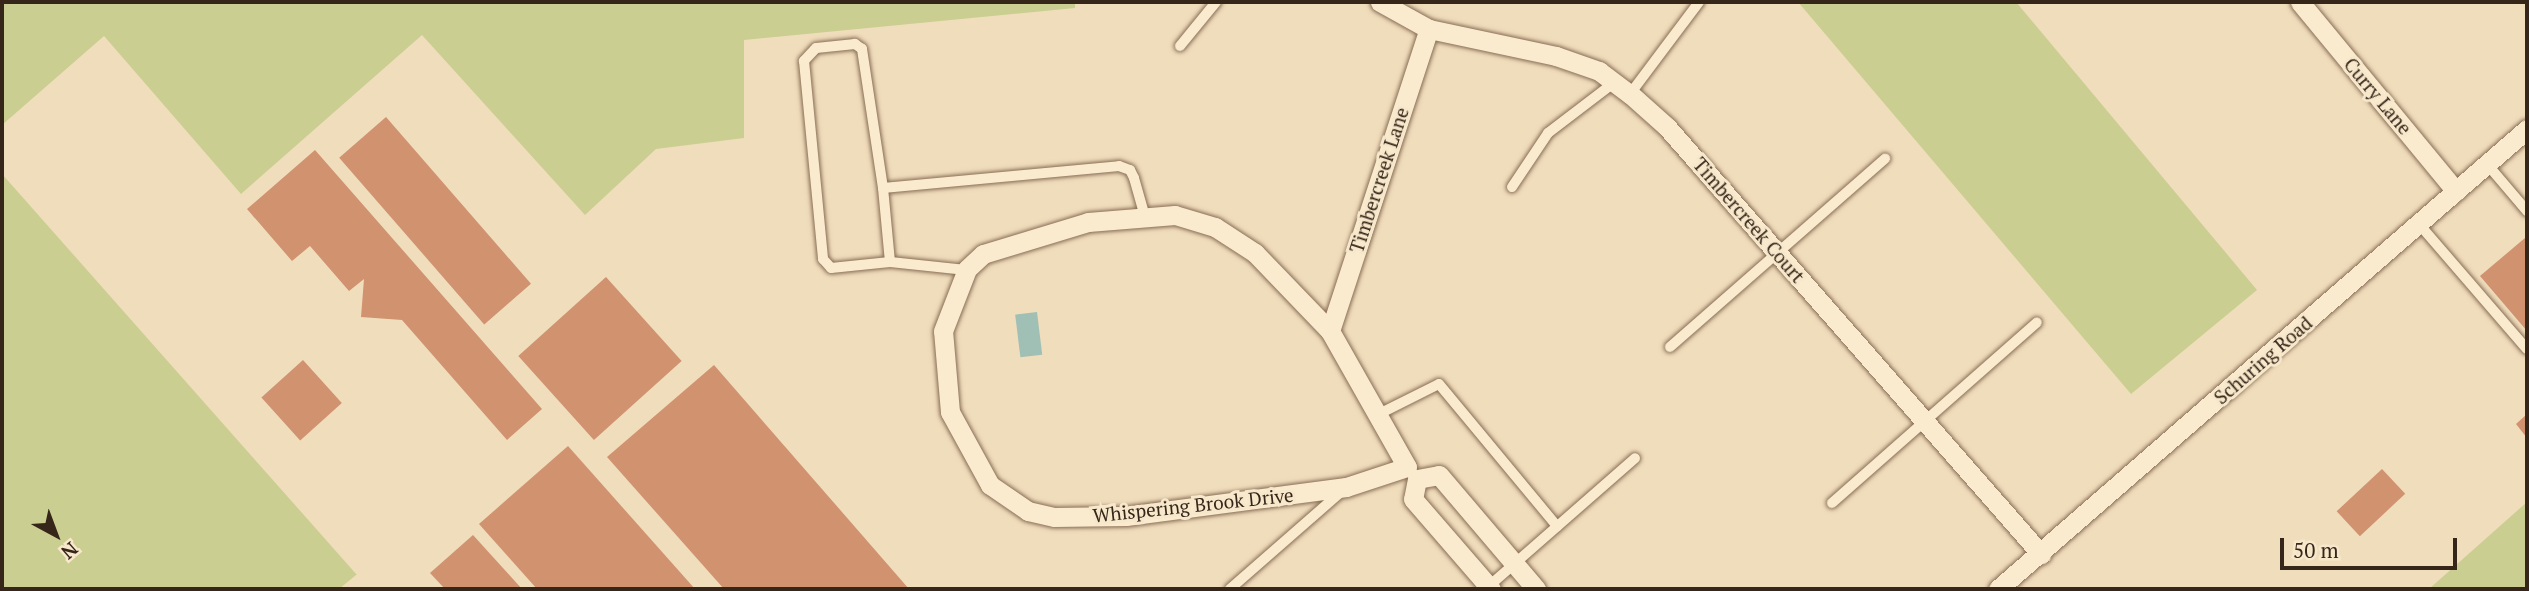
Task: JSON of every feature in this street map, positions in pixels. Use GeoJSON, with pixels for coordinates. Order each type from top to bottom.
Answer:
{"type":"FeatureCollection","features":[{"type":"Feature","properties":{"kind":"street","name":"Timbercreek Court"},"geometry":{"type":"LineString","coordinates":[[1380,2],[1429,29],[1556,56],[1599,71],[1622,88],[1668,127],[2041,554]]}},
{"type":"Feature","properties":{"kind":"street","name":"Curry Lane"},"geometry":{"type":"LineString","coordinates":[[2300,2],[2456,191]]}},
{"type":"Feature","properties":{"kind":"street","name":"Timbercreek Lane"},"geometry":{"type":"LineString","coordinates":[[1330,331],[1429,29]]}},
{"type":"Feature","properties":{"kind":"street","name":"Schuring Road"},"geometry":{"type":"LineString","coordinates":[[1998,589],[2527,130]]}},
{"type":"Feature","properties":{"kind":"street"},"geometry":{"type":"LineString","coordinates":[[967,270],[983,254],[1088,222],[1175,215],[1215,227],[1255,253],[1330,331],[1412,473],[1413,499],[1490,588]]}},
{"type":"Feature","properties":{"kind":"street","name":"Whispering Brook Drive"},"geometry":{"type":"LineString","coordinates":[[967,270],[943,331],[950,412],[990,485],[1009,502],[1054,517],[1126,516],[1346,487],[1412,473],[1439,475],[1536,589]]}},
{"type":"Feature","properties":{"kind":"lane"},"geometry":{"type":"LineString","coordinates":[[1180,46],[1216,2]]}},
{"type":"Feature","properties":{"kind":"lane"},"geometry":{"type":"LineString","coordinates":[[1512,187],[1548,133],[1622,88],[1699,2]]}},
{"type":"Feature","properties":{"kind":"lane"},"geometry":{"type":"LineString","coordinates":[[890,262],[883,188],[862,49],[855,44],[816,48],[804,61],[823,259],[831,268],[890,262],[967,270]]}},
{"type":"Feature","properties":{"kind":"lane"},"geometry":{"type":"LineString","coordinates":[[1670,347],[1885,159]]}},
{"type":"Feature","properties":{"kind":"lane"},"geometry":{"type":"LineString","coordinates":[[2487,164],[2527,211]]}},
{"type":"Feature","properties":{"kind":"lane"},"geometry":{"type":"LineString","coordinates":[[883,188],[1119,166],[1130,170],[1134,178],[1145,218]]}},
{"type":"Feature","properties":{"kind":"lane"},"geometry":{"type":"LineString","coordinates":[[2418,224],[2527,349]]}},
{"type":"Feature","properties":{"kind":"lane"},"geometry":{"type":"LineString","coordinates":[[1832,503],[2037,322]]}},
{"type":"Feature","properties":{"kind":"lane"},"geometry":{"type":"LineString","coordinates":[[1377,415],[1439,384],[1557,526]]}},
{"type":"Feature","properties":{"kind":"lane"},"geometry":{"type":"LineString","coordinates":[[1490,588],[1636,458]]}},
{"type":"Feature","properties":{"kind":"lane"},"geometry":{"type":"LineString","coordinates":[[1230,589],[1346,487]]}},
{"type":"Feature","properties":{"kind":"green space"},"geometry":{"type":"Polygon","coordinates":[[[2,2],[1075,2],[1075,8],[744,40],[744,138],[656,149],[585,215],[422,35],[241,194],[104,36],[2,125],[2,2]]]}},
{"type":"Feature","properties":{"kind":"green space"},"geometry":{"type":"Polygon","coordinates":[[[1798,2],[2016,2],[2257,290],[2131,394],[1798,2]]]}},
{"type":"Feature","properties":{"kind":"green space"},"geometry":{"type":"Polygon","coordinates":[[[2,174],[357,575],[339,589],[2,589],[2,174]]]}},
{"type":"Feature","properties":{"kind":"green space"},"geometry":{"type":"Polygon","coordinates":[[[2527,502],[2527,589],[2429,589],[2527,502]]]}},
{"type":"Feature","properties":{"kind":"water"},"geometry":{"type":"Polygon","coordinates":[[[1037,312],[1042,355],[1020,357],[1015,315],[1037,312]]]}},
{"type":"Feature","properties":{"kind":"building"},"geometry":{"type":"Polygon","coordinates":[[[386,117],[531,284],[484,324],[339,158],[386,117]]]}},
{"type":"Feature","properties":{"kind":"building"},"geometry":{"type":"Polygon","coordinates":[[[315,150],[542,409],[507,440],[402,320],[361,317],[364,279],[349,291],[310,246],[292,261],[247,209],[315,150]]]}},
{"type":"Feature","properties":{"kind":"building"},"geometry":{"type":"Polygon","coordinates":[[[2525,238],[2527,240],[2527,331],[2480,276],[2525,238]]]}},
{"type":"Feature","properties":{"kind":"building"},"geometry":{"type":"Polygon","coordinates":[[[606,277],[682,361],[594,440],[518,356],[606,277]]]}},
{"type":"Feature","properties":{"kind":"building"},"geometry":{"type":"Polygon","coordinates":[[[303,360],[342,403],[300,441],[261,397],[303,360]]]}},
{"type":"Feature","properties":{"kind":"building"},"geometry":{"type":"Polygon","coordinates":[[[714,365],[909,589],[724,589],[607,457],[714,365]]]}},
{"type":"Feature","properties":{"kind":"building"},"geometry":{"type":"Polygon","coordinates":[[[2527,414],[2527,438],[2516,424],[2527,414]]]}},
{"type":"Feature","properties":{"kind":"building"},"geometry":{"type":"Polygon","coordinates":[[[568,446],[695,589],[537,589],[479,524],[568,446]]]}},
{"type":"Feature","properties":{"kind":"building"},"geometry":{"type":"Polygon","coordinates":[[[2382,469],[2405,494],[2360,536],[2337,511],[2382,469]]]}},
{"type":"Feature","properties":{"kind":"building"},"geometry":{"type":"Polygon","coordinates":[[[473,535],[522,589],[445,589],[430,573],[473,535]]]}}]}
